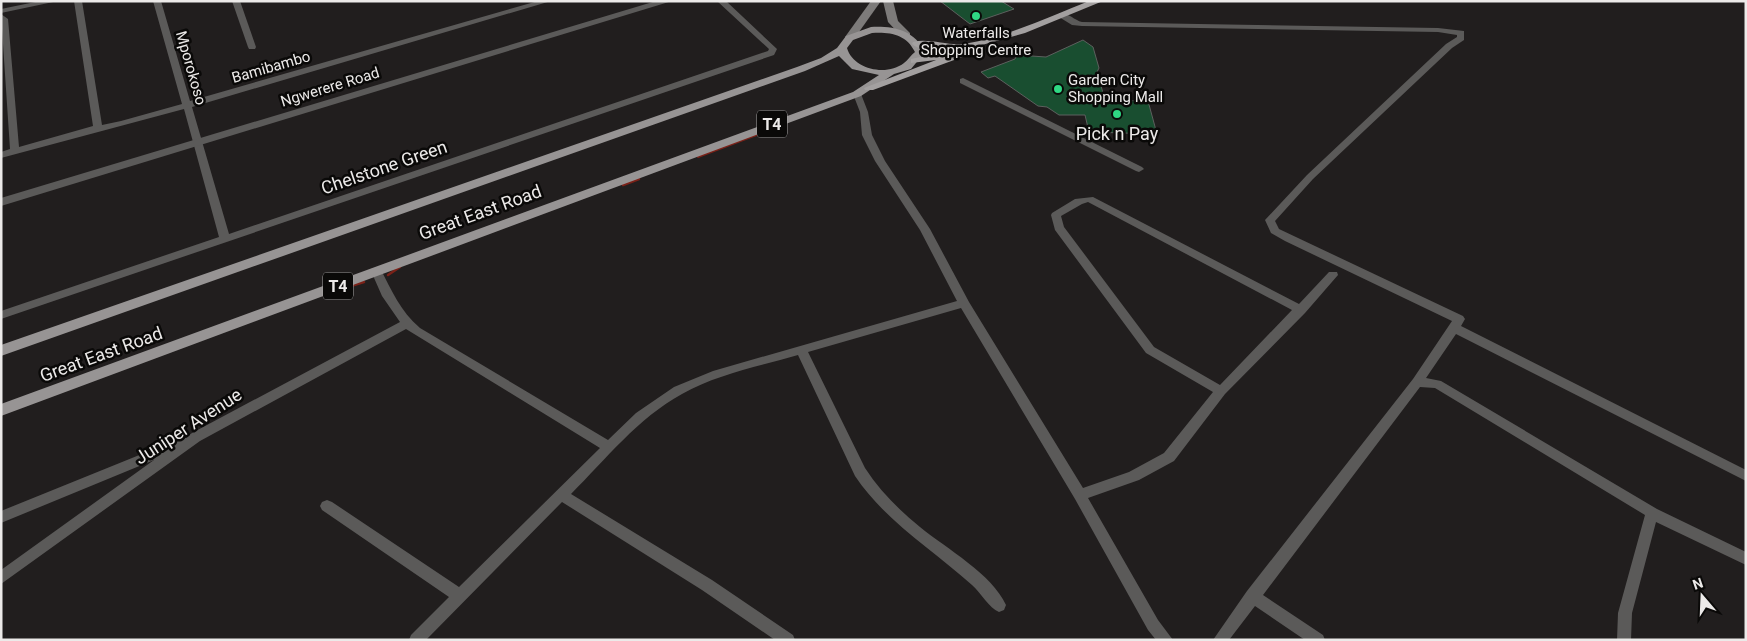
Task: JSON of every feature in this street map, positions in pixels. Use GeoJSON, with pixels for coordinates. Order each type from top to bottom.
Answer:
{"type":"FeatureCollection","features":[{"type":"Feature","properties":{"kind":"highway","name":"Great East Road"},"geometry":{"type":"LineString","coordinates":[[863,91],[1098,1]]}},
{"type":"Feature","properties":{"kind":"highway","name":"Great East Road"},"geometry":{"type":"LineString","coordinates":[[917,44],[959,48],[1021,31]]}},
{"type":"Feature","properties":{"kind":"highway","name":"Great East Road"},"geometry":{"type":"LineString","coordinates":[[915,61],[972,50]]}},
{"type":"Feature","properties":{"kind":"main road"},"geometry":{"type":"LineString","coordinates":[[876,1],[840,50],[843,58],[850,65],[862,70],[891,72],[910,66],[920,52],[917,44],[893,22],[888,1]]}},
{"type":"Feature","properties":{"kind":"main road"},"geometry":{"type":"LineString","coordinates":[[801,69],[859,22]]}},
{"type":"Feature","properties":{"kind":"main road"},"geometry":{"type":"LineString","coordinates":[[850,37],[871,30],[889,30],[906,34]]}},
{"type":"Feature","properties":{"kind":"main road","name":"Great East Road"},"geometry":{"type":"LineString","coordinates":[[1,351],[801,69],[825,60],[840,50]]}},
{"type":"Feature","properties":{"kind":"main road","name":"T4"},"geometry":{"type":"LineString","coordinates":[[863,91],[891,72]]}},
{"type":"Feature","properties":{"kind":"main road","name":"Great East Road"},"geometry":{"type":"LineString","coordinates":[[1,410],[863,91]]}},
{"type":"Feature","properties":{"kind":"street"},"geometry":{"type":"LineString","coordinates":[[1,11],[54,1]]}},
{"type":"Feature","properties":{"kind":"street"},"geometry":{"type":"LineString","coordinates":[[78,1],[98,128]]}},
{"type":"Feature","properties":{"kind":"street","name":"Mporokoso"},"geometry":{"type":"LineString","coordinates":[[157,1],[225,238]]}},
{"type":"Feature","properties":{"kind":"street"},"geometry":{"type":"LineString","coordinates":[[236,1],[252,47]]}},
{"type":"Feature","properties":{"kind":"street","name":"Bamibambo"},"geometry":{"type":"LineString","coordinates":[[1,155],[187,106],[547,1]]}},
{"type":"Feature","properties":{"kind":"street","name":"Ngwerere Road"},"geometry":{"type":"LineString","coordinates":[[1,202],[667,1]]}},
{"type":"Feature","properties":{"kind":"street","name":"Chelstone Green"},"geometry":{"type":"LineString","coordinates":[[1,314],[612,105],[765,56],[773,51],[721,1]]}},
{"type":"Feature","properties":{"kind":"street"},"geometry":{"type":"LineString","coordinates":[[1076,22],[1077,10]]}},
{"type":"Feature","properties":{"kind":"street"},"geometry":{"type":"LineString","coordinates":[[1064,14],[1076,22]]}},
{"type":"Feature","properties":{"kind":"street"},"geometry":{"type":"LineString","coordinates":[[1,16],[4,19],[15,151]]}},
{"type":"Feature","properties":{"kind":"street"},"geometry":{"type":"LineString","coordinates":[[1044,22],[1400,29],[1461,33],[1460,38],[1449,46],[1310,177],[1270,220],[1275,231],[1289,239],[1459,319],[1417,382],[1220,640]]}},
{"type":"Feature","properties":{"kind":"street"},"geometry":{"type":"LineString","coordinates":[[963,81],[1139,169]]}},
{"type":"Feature","properties":{"kind":"street"},"geometry":{"type":"LineString","coordinates":[[863,91],[867,135],[880,161],[925,228],[964,302],[1080,495],[1153,625],[1166,640]]}},
{"type":"Feature","properties":{"kind":"street"},"geometry":{"type":"LineString","coordinates":[[1221,391],[1150,350],[1059,228],[1056,215],[1079,201],[1089,199],[1301,310]]}},
{"type":"Feature","properties":{"kind":"street"},"geometry":{"type":"LineString","coordinates":[[376,271],[391,302],[406,324],[431,341],[608,447]]}},
{"type":"Feature","properties":{"kind":"street"},"geometry":{"type":"LineString","coordinates":[[1080,495],[1134,476],[1169,457],[1221,391],[1333,275]]}},
{"type":"Feature","properties":{"kind":"street"},"geometry":{"type":"LineString","coordinates":[[416,640],[640,416],[678,390],[716,374],[964,302]]}},
{"type":"Feature","properties":{"kind":"street","name":"Juniper Avenue"},"geometry":{"type":"LineString","coordinates":[[1,578],[196,437],[406,324]]}},
{"type":"Feature","properties":{"kind":"street"},"geometry":{"type":"LineString","coordinates":[[1454,328],[1746,476]]}},
{"type":"Feature","properties":{"kind":"street"},"geometry":{"type":"LineString","coordinates":[[801,348],[860,472],[872,491],[913,530],[990,589],[999,605]]}},
{"type":"Feature","properties":{"kind":"street"},"geometry":{"type":"LineString","coordinates":[[1417,382],[1436,384],[1652,514],[1746,559]]}},
{"type":"Feature","properties":{"kind":"street"},"geometry":{"type":"LineString","coordinates":[[1,517],[196,437]]}},
{"type":"Feature","properties":{"kind":"street"},"geometry":{"type":"LineString","coordinates":[[562,495],[707,585],[788,640]]}},
{"type":"Feature","properties":{"kind":"street"},"geometry":{"type":"LineString","coordinates":[[327,506],[460,596]]}},
{"type":"Feature","properties":{"kind":"street"},"geometry":{"type":"LineString","coordinates":[[1624,640],[1625,613],[1652,514]]}},
{"type":"Feature","properties":{"kind":"street"},"geometry":{"type":"LineString","coordinates":[[1252,596],[1318,640]]}},
{"type":"Feature","properties":{"kind":"building","name":"Waterfalls Shopping Centre"},"geometry":{"type":"Polygon","coordinates":[[[940,1],[1001,1],[1014,9],[970,24],[940,1]]]}},
{"type":"Feature","properties":{"kind":"building","name":"Garden City Shopping Mall"},"geometry":{"type":"Polygon","coordinates":[[[1083,40],[1093,47],[1099,68],[1097,72],[1105,100],[1148,101],[1157,134],[1089,132],[1085,115],[1059,115],[1047,107],[1038,106],[995,76],[988,78],[981,72],[1015,59],[1017,55],[1046,57],[1083,40]]]}},
{"type":"Feature","properties":{"kind":"waterway"},"geometry":{"type":"LineString","coordinates":[[698,157],[775,128]]}},
{"type":"Feature","properties":{"kind":"waterway"},"geometry":{"type":"LineString","coordinates":[[623,185],[639,179]]}},
{"type":"Feature","properties":{"kind":"waterway"},"geometry":{"type":"LineString","coordinates":[[388,275],[400,267]]}},
{"type":"Feature","properties":{"kind":"waterway"},"geometry":{"type":"LineString","coordinates":[[341,289],[364,282]]}},
{"type":"Feature","properties":{"kind":"place","name":"Waterfalls Shopping Centre"},"geometry":{"type":"Point","coordinates":[976,16]}},
{"type":"Feature","properties":{"kind":"place","name":"Garden City Shopping Mall"},"geometry":{"type":"Point","coordinates":[1058,89]}},
{"type":"Feature","properties":{"kind":"place","name":"Pick n Pay"},"geometry":{"type":"Point","coordinates":[1117,114]}}]}
